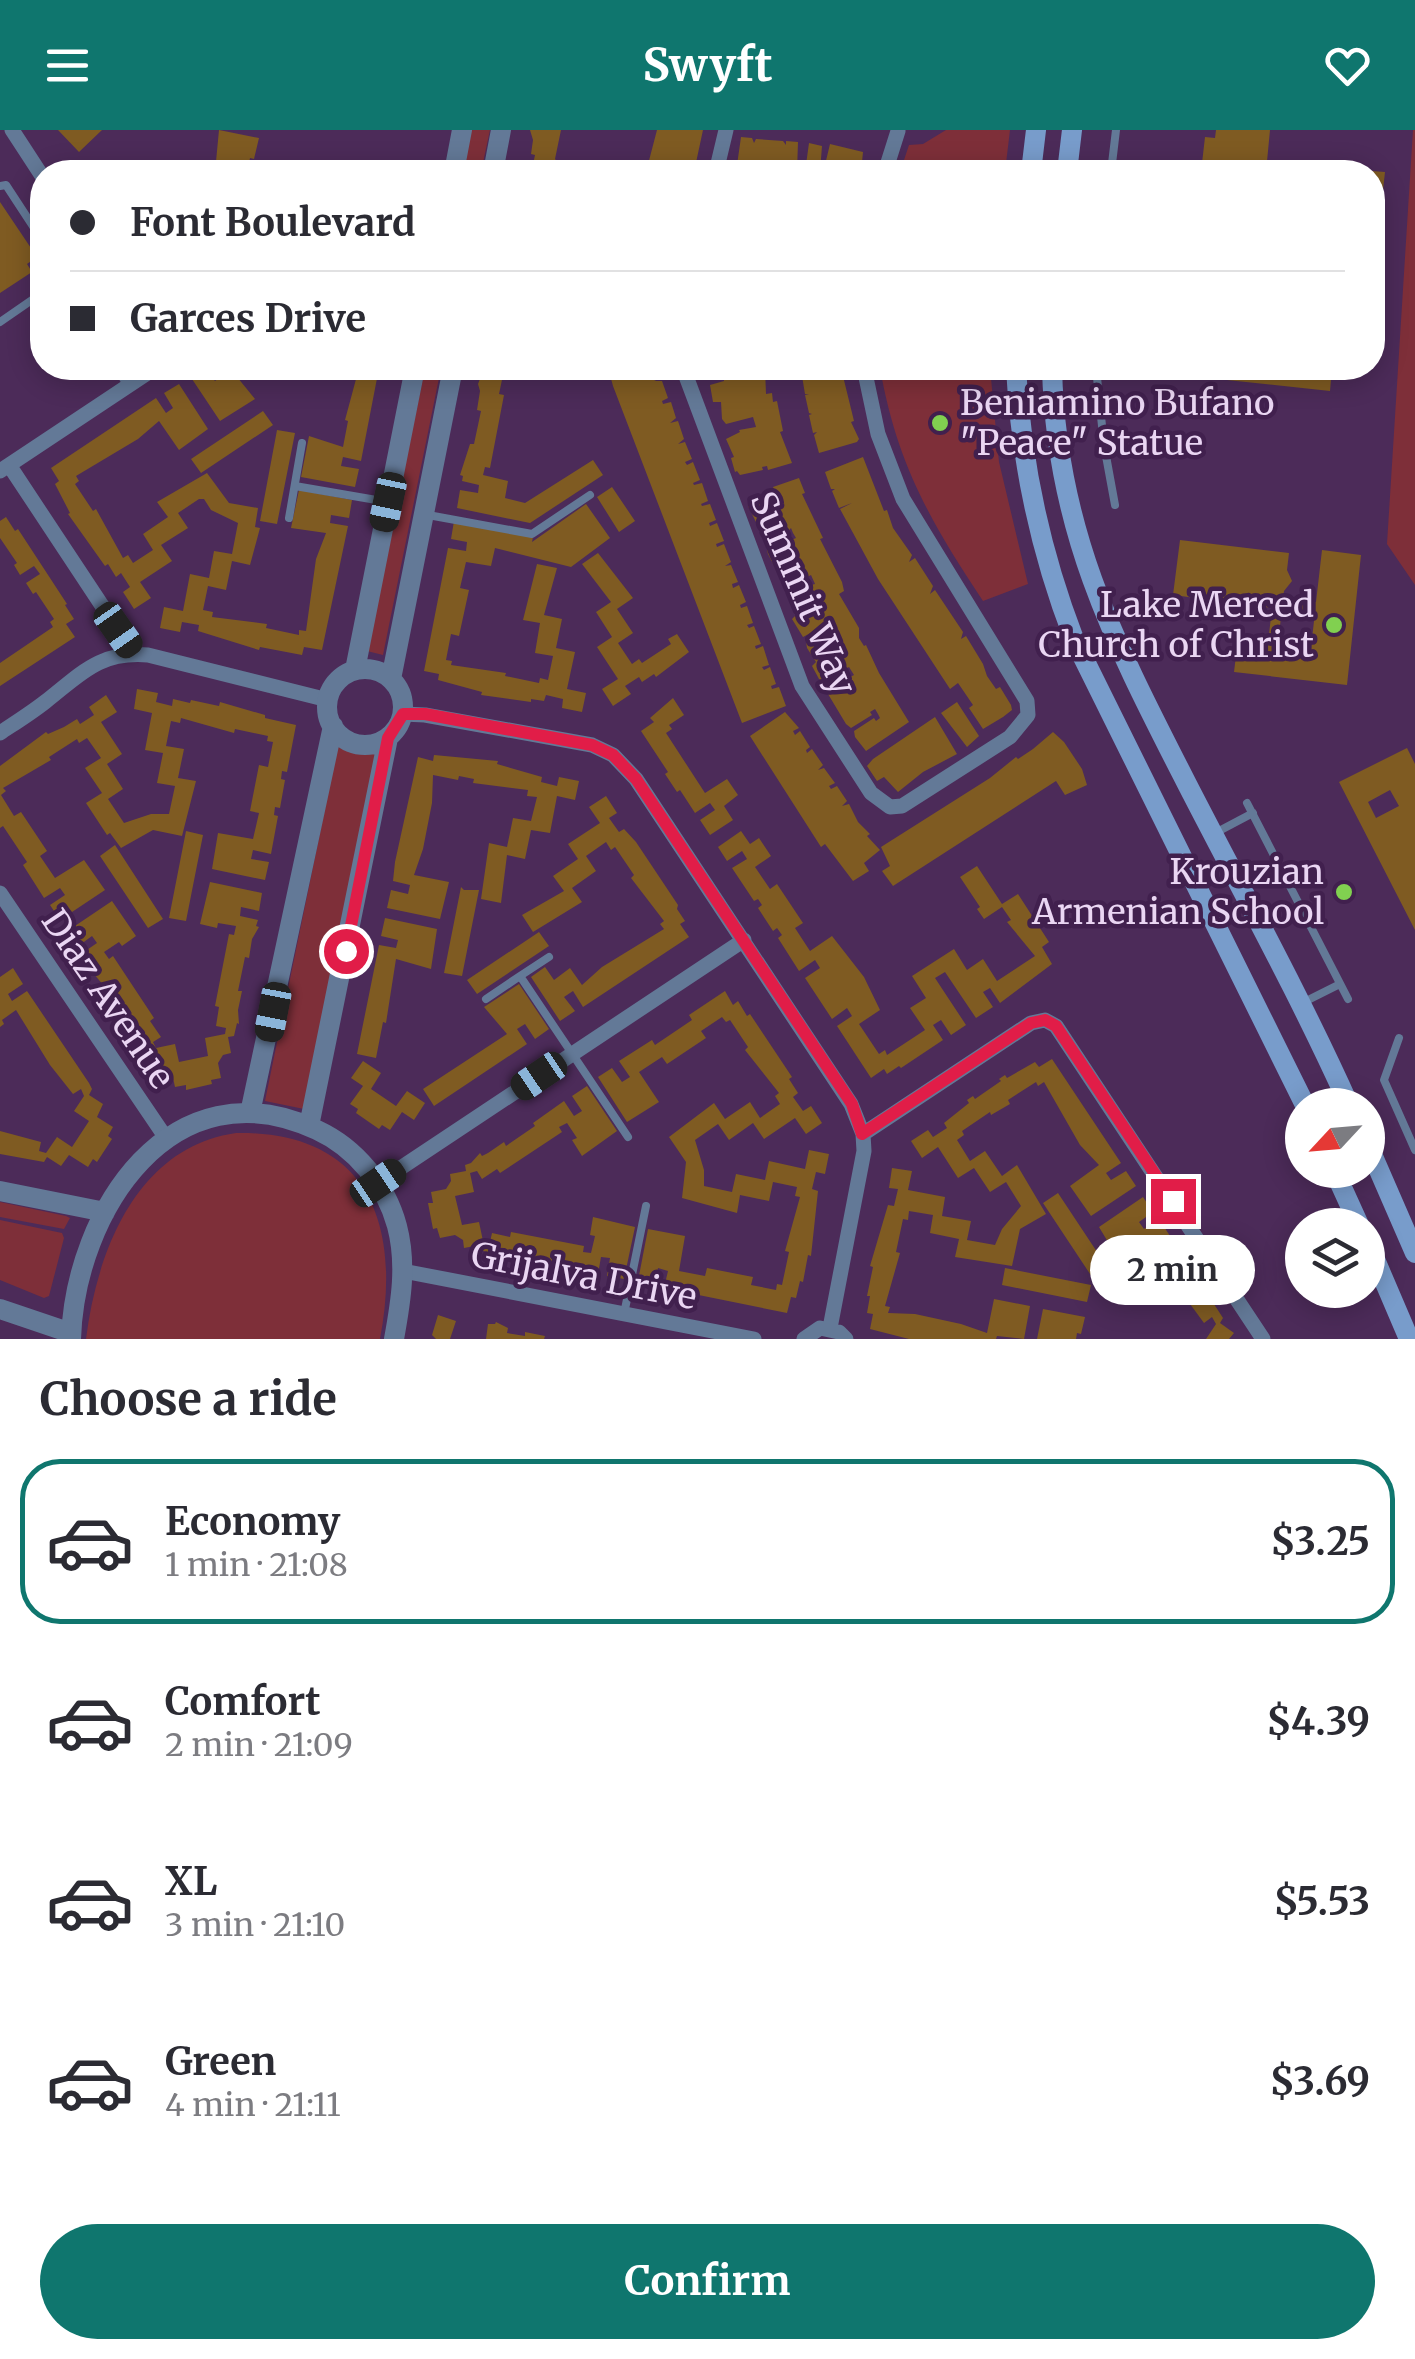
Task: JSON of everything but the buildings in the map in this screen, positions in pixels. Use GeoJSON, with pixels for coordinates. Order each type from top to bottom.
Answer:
{"type":"FeatureCollection","features":[{"type":"Feature","properties":{"kind":"main road"},"geometry":{"type":"LineString","coordinates":[[1032,160],[1036,130]]}},
{"type":"Feature","properties":{"kind":"main road"},"geometry":{"type":"LineString","coordinates":[[1068,160],[1072,130]]}},
{"type":"Feature","properties":{"kind":"main road"},"geometry":{"type":"LineString","coordinates":[[1017,380],[1032,504],[1067,621],[1297,1088]]}},
{"type":"Feature","properties":{"kind":"main road"},"geometry":{"type":"LineString","coordinates":[[1053,380],[1062,465],[1090,578],[1120,652],[1342,1088]]}},
{"type":"Feature","properties":{"kind":"main road"},"geometry":{"type":"LineString","coordinates":[[1385,1184],[1415,1253]]}},
{"type":"Feature","properties":{"kind":"main road"},"geometry":{"type":"LineString","coordinates":[[1385,1283],[1409,1339]]}},
{"type":"Feature","properties":{"kind":"street"},"geometry":{"type":"LineString","coordinates":[[12,130],[32,160]]}},
{"type":"Feature","properties":{"kind":"street"},"geometry":{"type":"LineString","coordinates":[[456,160],[462,130]]}},
{"type":"Feature","properties":{"kind":"street"},"geometry":{"type":"LineString","coordinates":[[495,160],[501,130]]}},
{"type":"Feature","properties":{"kind":"street"},"geometry":{"type":"LineString","coordinates":[[719,160],[726,130]]}},
{"type":"Feature","properties":{"kind":"street"},"geometry":{"type":"LineString","coordinates":[[888,160],[896,130],[915,130]]}},
{"type":"Feature","properties":{"kind":"street"},"geometry":{"type":"LineString","coordinates":[[134,654],[3,463],[137,380]]}},
{"type":"Feature","properties":{"kind":"street"},"geometry":{"type":"LineString","coordinates":[[355,670],[413,380]]}},
{"type":"Feature","properties":{"kind":"street"},"geometry":{"type":"LineString","coordinates":[[391,679],[451,380]]}},
{"type":"Feature","properties":{"kind":"street","name":"Summit Way"},"geometry":{"type":"LineString","coordinates":[[688,380],[802,686],[871,793],[890,807],[902,806],[1010,737],[1028,715],[1027,701],[904,500],[878,434],[867,380]]}},
{"type":"Feature","properties":{"kind":"street"},"geometry":{"type":"LineString","coordinates":[[0,733],[81,671],[109,657],[134,654],[328,700]]}},
{"type":"Feature","properties":{"kind":"street"},"geometry":{"type":"LineString","coordinates":[[250,1113],[332,726],[328,700],[340,678],[355,670],[378,671],[391,679],[402,695],[403,714],[388,738],[309,1126]]}},
{"type":"Feature","properties":{"kind":"street"},"geometry":{"type":"LineString","coordinates":[[403,714],[425,714],[592,745],[613,755],[636,779],[852,1104],[864,1152],[830,1328]]}},
{"type":"Feature","properties":{"kind":"street"},"geometry":{"type":"LineString","coordinates":[[332,726],[343,738],[358,744],[374,744],[388,738]]}},
{"type":"Feature","properties":{"kind":"street","name":"Diaz Avenue"},"geometry":{"type":"LineString","coordinates":[[0,893],[166,1138]]}},
{"type":"Feature","properties":{"kind":"street"},"geometry":{"type":"LineString","coordinates":[[378,1183],[744,940]]}},
{"type":"Feature","properties":{"kind":"street"},"geometry":{"type":"LineString","coordinates":[[862,1134],[1031,1023],[1045,1020],[1056,1026],[1263,1339]]}},
{"type":"Feature","properties":{"kind":"street"},"geometry":{"type":"LineString","coordinates":[[0,1309],[71,1336],[83,1268],[105,1212],[138,1162],[166,1138],[199,1120],[250,1113],[309,1126],[334,1138],[378,1183],[397,1226],[403,1272],[394,1339]]}},
{"type":"Feature","properties":{"kind":"street"},"geometry":{"type":"LineString","coordinates":[[0,1191],[105,1212]]}},
{"type":"Feature","properties":{"kind":"street","name":"Grijalva Drive"},"geometry":{"type":"LineString","coordinates":[[403,1272],[754,1339]]}},
{"type":"Feature","properties":{"kind":"street"},"geometry":{"type":"LineString","coordinates":[[804,1339],[811,1332],[830,1328],[846,1339]]}},
{"type":"Feature","properties":{"kind":"lane"},"geometry":{"type":"LineString","coordinates":[[1113,160],[1116,133]]}},
{"type":"Feature","properties":{"kind":"lane"},"geometry":{"type":"LineString","coordinates":[[0,186],[6,185],[30,222]]}},
{"type":"Feature","properties":{"kind":"lane"},"geometry":{"type":"LineString","coordinates":[[0,322],[30,301]]}},
{"type":"Feature","properties":{"kind":"lane"},"geometry":{"type":"LineString","coordinates":[[124,380],[128,386]]}},
{"type":"Feature","properties":{"kind":"lane"},"geometry":{"type":"LineString","coordinates":[[1097,380],[1115,505]]}},
{"type":"Feature","properties":{"kind":"lane"},"geometry":{"type":"LineString","coordinates":[[289,518],[302,442]]}},
{"type":"Feature","properties":{"kind":"lane"},"geometry":{"type":"LineString","coordinates":[[295,486],[388,502]]}},
{"type":"Feature","properties":{"kind":"lane"},"geometry":{"type":"LineString","coordinates":[[424,514],[532,534],[590,495]]}},
{"type":"Feature","properties":{"kind":"lane"},"geometry":{"type":"LineString","coordinates":[[1248,803],[1348,999]]}},
{"type":"Feature","properties":{"kind":"lane"},"geometry":{"type":"LineString","coordinates":[[1213,834],[1252,813]]}},
{"type":"Feature","properties":{"kind":"lane"},"geometry":{"type":"LineString","coordinates":[[486,999],[549,957]]}},
{"type":"Feature","properties":{"kind":"lane"},"geometry":{"type":"LineString","coordinates":[[520,976],[628,1137]]}},
{"type":"Feature","properties":{"kind":"lane"},"geometry":{"type":"LineString","coordinates":[[1300,1004],[1340,984]]}},
{"type":"Feature","properties":{"kind":"lane"},"geometry":{"type":"LineString","coordinates":[[1398,1038],[1384,1080],[1415,1150]]}},
{"type":"Feature","properties":{"kind":"lane"},"geometry":{"type":"LineString","coordinates":[[624,1314],[646,1206]]}},
{"type":"Feature","properties":{"kind":"shaded area"},"geometry":{"type":"Polygon","coordinates":[[[471,130],[490,130],[484,160],[465,160],[471,130]]]}},
{"type":"Feature","properties":{"kind":"shaded area"},"geometry":{"type":"Polygon","coordinates":[[[946,130],[1010,130],[1006,160],[904,160],[909,145],[923,144],[946,130]]]}},
{"type":"Feature","properties":{"kind":"shaded area"},"geometry":{"type":"Polygon","coordinates":[[[1415,130],[1415,585],[1387,544],[1415,130]]]}},
{"type":"Feature","properties":{"kind":"shaded area"},"geometry":{"type":"Polygon","coordinates":[[[423,380],[439,380],[383,655],[367,651],[423,380]]]}},
{"type":"Feature","properties":{"kind":"shaded area"},"geometry":{"type":"Polygon","coordinates":[[[882,380],[991,380],[999,462],[1028,584],[983,601],[918,491],[882,380]]]}},
{"type":"Feature","properties":{"kind":"shaded area"},"geometry":{"type":"Polygon","coordinates":[[[338,745],[376,752],[304,1109],[265,1101],[338,745]]]}},
{"type":"Feature","properties":{"kind":"shaded area"},"geometry":{"type":"Polygon","coordinates":[[[236,1133],[281,1137],[317,1148],[345,1167],[366,1192],[379,1223],[385,1258],[386,1297],[380,1339],[86,1339],[100,1272],[128,1208],[148,1181],[172,1159],[202,1142],[236,1133]]]}},
{"type":"Feature","properties":{"kind":"shaded area"},"geometry":{"type":"Polygon","coordinates":[[[0,1202],[70,1218],[64,1229],[0,1217],[0,1202]]]}},
{"type":"Feature","properties":{"kind":"shaded area"},"geometry":{"type":"Polygon","coordinates":[[[0,1220],[62,1233],[49,1296],[44,1298],[0,1280],[0,1220]]]}},
{"type":"Feature","properties":{"kind":"place","name":"Beniamino Bufano \"Peace\" Statue"},"geometry":{"type":"Point","coordinates":[940,423]}},
{"type":"Feature","properties":{"kind":"place","name":"Lake Merced Church of Christ"},"geometry":{"type":"Point","coordinates":[1334,625]}},
{"type":"Feature","properties":{"kind":"place","name":"Krouzian Armenian School"},"geometry":{"type":"Point","coordinates":[1344,892]}},
{"type":"Feature","properties":{"kind":"route"},"geometry":{"type":"LineString","coordinates":[[346,951],[388,738],[403,714],[425,714],[592,745],[613,755],[636,779],[852,1104],[862,1134],[1031,1023],[1045,1020],[1056,1026],[1173,1201]]}}]}
